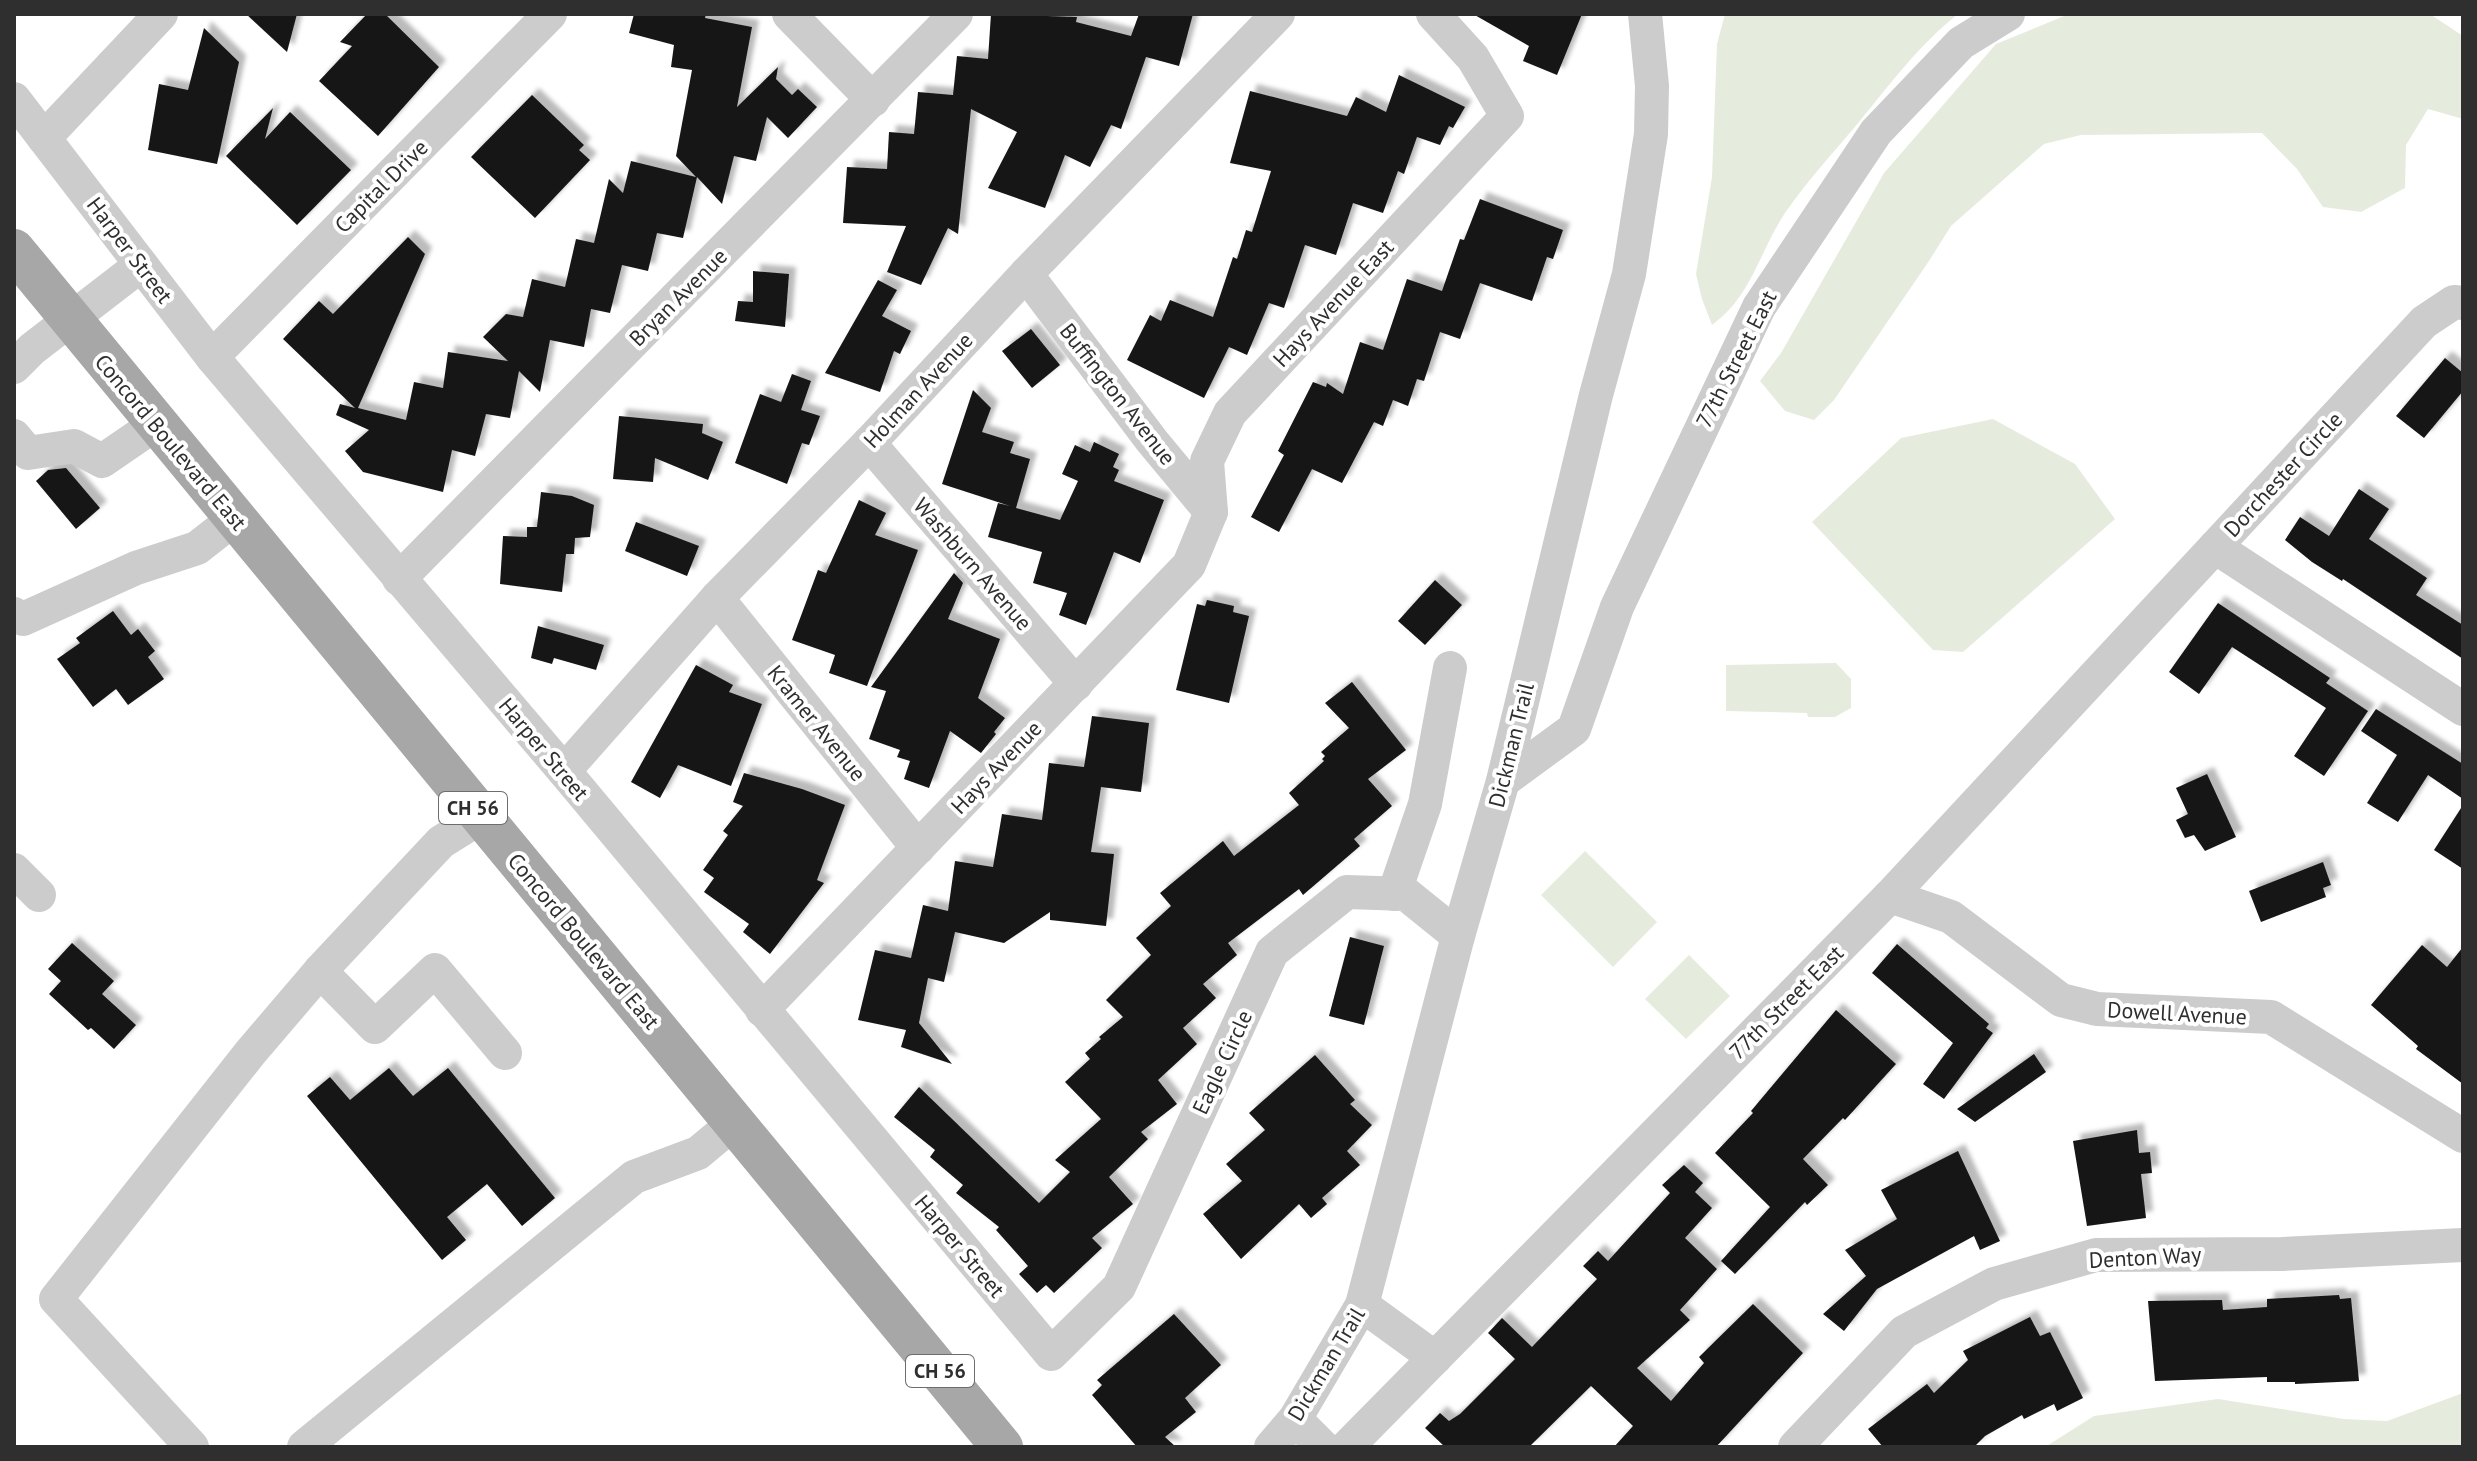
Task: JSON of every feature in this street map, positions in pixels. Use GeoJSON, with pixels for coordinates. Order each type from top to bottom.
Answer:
{"type":"FeatureCollection","features":[{"type":"Feature","properties":{"kind":"main road","name":"Concord Boulevard East"},"geometry":{"type":"LineString","coordinates":[[14,250],[1002,1447]]}},
{"type":"Feature","properties":{"kind":"street"},"geometry":{"type":"LineString","coordinates":[[44,138],[161,14]]}},
{"type":"Feature","properties":{"kind":"street","name":"Capital Drive"},"geometry":{"type":"LineString","coordinates":[[212,357],[550,14]]}},
{"type":"Feature","properties":{"kind":"street"},"geometry":{"type":"LineString","coordinates":[[789,14],[873,100]]}},
{"type":"Feature","properties":{"kind":"street","name":"Bryan Avenue"},"geometry":{"type":"LineString","coordinates":[[399,579],[956,14]]}},
{"type":"Feature","properties":{"kind":"street","name":"Holman Avenue"},"geometry":{"type":"LineString","coordinates":[[564,771],[717,598],[1278,14]]}},
{"type":"Feature","properties":{"kind":"street","name":"Hays Avenue East"},"geometry":{"type":"LineString","coordinates":[[1211,512],[1207,461],[1230,413],[1507,116],[1473,58],[1433,14]]}},
{"type":"Feature","properties":{"kind":"street","name":"Dickman Trail"},"geometry":{"type":"LineString","coordinates":[[1271,1447],[1295,1419],[1362,1305],[1458,936],[1503,781],[1596,395],[1629,274],[1651,134],[1652,86],[1645,14]]}},
{"type":"Feature","properties":{"kind":"street","name":"77th Street East"},"geometry":{"type":"LineString","coordinates":[[1503,781],[1574,729],[1617,607],[1759,307],[1876,132],[1961,43],[2008,14]]}},
{"type":"Feature","properties":{"kind":"street","name":"Harper Street"},"geometry":{"type":"LineString","coordinates":[[14,99],[212,357],[564,771],[1051,1354]]}},
{"type":"Feature","properties":{"kind":"street"},"geometry":{"type":"LineString","coordinates":[[14,367],[32,349],[141,265]]}},
{"type":"Feature","properties":{"kind":"street","name":"Buffington Avenue"},"geometry":{"type":"LineString","coordinates":[[1026,274],[1152,441],[1211,512]]}},
{"type":"Feature","properties":{"kind":"street","name":"Dorchester Circle"},"geometry":{"type":"LineString","coordinates":[[2463,303],[2454,302],[2424,322],[2215,547],[2463,709]]}},
{"type":"Feature","properties":{"kind":"street"},"geometry":{"type":"LineString","coordinates":[[14,436],[28,453],[74,446],[102,461],[156,424]]}},
{"type":"Feature","properties":{"kind":"street","name":"Washburn Avenue"},"geometry":{"type":"LineString","coordinates":[[869,443],[1076,684]]}},
{"type":"Feature","properties":{"kind":"street","name":"Hays Avenue"},"geometry":{"type":"LineString","coordinates":[[762,1010],[1189,565],[1211,512]]}},
{"type":"Feature","properties":{"kind":"street"},"geometry":{"type":"LineString","coordinates":[[14,614],[23,619],[136,568],[197,548],[234,519]]}},
{"type":"Feature","properties":{"kind":"street","name":"77th Street East"},"geometry":{"type":"LineString","coordinates":[[1347,1447],[1890,896],[2215,547]]}},
{"type":"Feature","properties":{"kind":"street","name":"Kramer Avenue"},"geometry":{"type":"LineString","coordinates":[[717,598],[918,848]]}},
{"type":"Feature","properties":{"kind":"street"},"geometry":{"type":"LineString","coordinates":[[1394,894],[1425,804],[1450,668]]}},
{"type":"Feature","properties":{"kind":"street"},"geometry":{"type":"LineString","coordinates":[[192,1447],[56,1299],[250,1053],[320,971],[441,842],[481,817]]}},
{"type":"Feature","properties":{"kind":"street"},"geometry":{"type":"LineString","coordinates":[[14,870],[39,895]]}},
{"type":"Feature","properties":{"kind":"street","name":"Eagle Circle"},"geometry":{"type":"LineString","coordinates":[[1051,1354],[1119,1287],[1272,952],[1347,892],[1406,894],[1458,936]]}},
{"type":"Feature","properties":{"kind":"street","name":"Dowell Avenue"},"geometry":{"type":"LineString","coordinates":[[1890,896],[1951,917],[2061,1000],[2097,1009],[2271,1017],[2463,1136]]}},
{"type":"Feature","properties":{"kind":"street"},"geometry":{"type":"LineString","coordinates":[[320,971],[375,1027],[435,970],[505,1053]]}},
{"type":"Feature","properties":{"kind":"street"},"geometry":{"type":"LineString","coordinates":[[304,1447],[634,1177],[698,1153],[734,1123]]}},
{"type":"Feature","properties":{"kind":"street","name":"Denton Way"},"geometry":{"type":"LineString","coordinates":[[1795,1447],[1904,1332],[1994,1284],[2096,1255],[2282,1254],[2463,1245]]}},
{"type":"Feature","properties":{"kind":"street"},"geometry":{"type":"LineString","coordinates":[[1362,1305],[1435,1358]]}},
{"type":"Feature","properties":{"kind":"street"},"geometry":{"type":"LineString","coordinates":[[1295,1419],[1323,1447]]}},
{"type":"Feature","properties":{"kind":"green space"},"geometry":{"type":"Polygon","coordinates":[[[1725,14],[1958,14],[1906,65],[1802,190],[1776,228],[1737,301],[1712,325],[1696,274],[1712,177],[1717,44],[1725,14]]]}},
{"type":"Feature","properties":{"kind":"green space"},"geometry":{"type":"Polygon","coordinates":[[[2069,14],[2430,14],[2463,36],[2463,119],[2428,109],[2406,145],[2405,188],[2361,212],[2323,207],[2297,169],[2262,133],[2081,135],[2044,144],[1951,226],[1834,400],[1814,420],[1785,411],[1760,381],[1781,353],[1884,173],[1996,44],[2069,14]]]}},
{"type":"Feature","properties":{"kind":"green space"},"geometry":{"type":"Polygon","coordinates":[[[1993,419],[2075,464],[2115,519],[1963,652],[1933,650],[1812,522],[1901,438],[1993,419]]]}},
{"type":"Feature","properties":{"kind":"green space"},"geometry":{"type":"Polygon","coordinates":[[[1836,663],[1851,679],[1851,708],[1835,717],[1808,717],[1807,713],[1726,711],[1726,665],[1836,663]]]}},
{"type":"Feature","properties":{"kind":"green space"},"geometry":{"type":"Polygon","coordinates":[[[1585,851],[1657,922],[1613,967],[1541,895],[1585,851]]]}},
{"type":"Feature","properties":{"kind":"green space"},"geometry":{"type":"Polygon","coordinates":[[[1689,955],[1730,996],[1686,1039],[1645,999],[1689,955]]]}},
{"type":"Feature","properties":{"kind":"green space"},"geometry":{"type":"Polygon","coordinates":[[[2463,1393],[2463,1447],[2045,1447],[2094,1416],[2218,1399],[2344,1419],[2387,1421],[2463,1393]]]}},
{"type":"Feature","properties":{"kind":"building"},"geometry":{"type":"Polygon","coordinates":[[[246,14],[297,14],[287,52],[246,14]]]}},
{"type":"Feature","properties":{"kind":"building"},"geometry":{"type":"Polygon","coordinates":[[[367,14],[385,14],[439,67],[378,136],[319,81],[352,46],[340,42],[367,14]]]}},
{"type":"Feature","properties":{"kind":"building"},"geometry":{"type":"Polygon","coordinates":[[[634,14],[706,14],[705,18],[752,27],[737,107],[778,67],[776,79],[792,95],[798,89],[817,107],[788,138],[767,117],[756,161],[734,156],[722,204],[697,177],[683,238],[657,233],[648,271],[622,265],[610,313],[591,309],[584,347],[550,340],[540,392],[519,371],[510,418],[486,414],[475,456],[452,450],[443,492],[363,472],[345,451],[369,430],[336,415],[340,404],[355,408],[283,339],[319,301],[333,314],[408,237],[425,254],[358,408],[406,420],[414,382],[443,388],[448,352],[508,361],[483,337],[506,314],[523,317],[532,279],[565,287],[576,239],[594,243],[609,179],[623,193],[631,161],[696,177],[676,156],[692,70],[671,67],[674,45],[629,33],[634,14]]]}},
{"type":"Feature","properties":{"kind":"building"},"geometry":{"type":"Polygon","coordinates":[[[991,14],[1077,17],[1076,22],[1131,36],[1139,14],[1193,14],[1179,66],[1146,57],[1121,129],[1111,125],[1090,167],[1065,155],[1045,208],[988,188],[1017,132],[971,109],[958,234],[948,228],[921,285],[887,272],[906,226],[843,223],[847,167],[887,169],[889,132],[914,134],[918,92],[953,95],[957,56],[988,59],[991,14]]]}},
{"type":"Feature","properties":{"kind":"building"},"geometry":{"type":"Polygon","coordinates":[[[1473,14],[1582,14],[1557,75],[1523,61],[1529,46],[1473,14]]]}},
{"type":"Feature","properties":{"kind":"building"},"geometry":{"type":"Polygon","coordinates":[[[204,28],[239,62],[217,164],[148,150],[159,84],[188,90],[204,28]]]}},
{"type":"Feature","properties":{"kind":"building"},"geometry":{"type":"Polygon","coordinates":[[[1399,75],[1465,107],[1453,128],[1449,126],[1440,145],[1417,137],[1404,174],[1398,171],[1383,213],[1353,203],[1336,255],[1305,245],[1284,308],[1269,303],[1247,355],[1229,347],[1204,398],[1127,360],[1150,315],[1161,321],[1170,300],[1213,317],[1233,257],[1237,259],[1246,230],[1252,232],[1271,171],[1230,163],[1250,91],[1347,116],[1356,97],[1386,112],[1399,75]]]}},
{"type":"Feature","properties":{"kind":"building"},"geometry":{"type":"Polygon","coordinates":[[[532,95],[584,145],[579,150],[590,160],[535,218],[471,157],[532,95]]]}},
{"type":"Feature","properties":{"kind":"building"},"geometry":{"type":"Polygon","coordinates":[[[273,108],[265,139],[290,112],[351,170],[297,225],[226,156],[273,108]]]}},
{"type":"Feature","properties":{"kind":"building"},"geometry":{"type":"Polygon","coordinates":[[[1480,199],[1563,230],[1553,259],[1547,257],[1532,301],[1480,283],[1460,339],[1440,332],[1424,381],[1417,379],[1408,406],[1393,400],[1383,426],[1374,422],[1342,483],[1312,469],[1279,532],[1251,517],[1284,455],[1278,451],[1313,382],[1326,387],[1327,383],[1343,394],[1360,342],[1383,350],[1407,279],[1442,291],[1460,239],[1464,240],[1480,199]]]}},
{"type":"Feature","properties":{"kind":"building"},"geometry":{"type":"Polygon","coordinates":[[[753,271],[789,274],[785,327],[735,321],[738,301],[753,302],[753,271]]]}},
{"type":"Feature","properties":{"kind":"building"},"geometry":{"type":"Polygon","coordinates":[[[878,280],[897,290],[882,316],[911,331],[900,354],[894,351],[880,392],[825,373],[878,280]]]}},
{"type":"Feature","properties":{"kind":"building"},"geometry":{"type":"Polygon","coordinates":[[[1031,329],[1060,365],[1032,388],[1002,351],[1031,329]]]}},
{"type":"Feature","properties":{"kind":"building"},"geometry":{"type":"Polygon","coordinates":[[[2445,358],[2463,373],[2463,391],[2424,438],[2396,416],[2445,358]]]}},
{"type":"Feature","properties":{"kind":"building"},"geometry":{"type":"Polygon","coordinates":[[[792,374],[811,381],[801,410],[820,416],[809,445],[802,443],[787,484],[735,463],[760,394],[781,402],[792,374]]]}},
{"type":"Feature","properties":{"kind":"building"},"geometry":{"type":"Polygon","coordinates":[[[973,390],[991,408],[982,432],[1014,442],[1010,453],[1030,459],[1016,508],[1060,520],[1078,481],[1062,474],[1075,445],[1090,452],[1094,442],[1119,454],[1113,467],[1119,470],[1114,481],[1164,500],[1140,563],[1114,552],[1086,625],[1059,615],[1067,593],[1033,583],[1042,552],[988,537],[998,503],[1010,506],[942,484],[973,390]]]}},
{"type":"Feature","properties":{"kind":"building"},"geometry":{"type":"Polygon","coordinates":[[[619,416],[703,424],[702,433],[723,442],[708,480],[655,458],[653,482],[613,479],[619,416]]]}},
{"type":"Feature","properties":{"kind":"building"},"geometry":{"type":"Polygon","coordinates":[[[66,468],[100,508],[76,529],[36,481],[48,470],[66,468]]]}},
{"type":"Feature","properties":{"kind":"building"},"geometry":{"type":"Polygon","coordinates":[[[2359,489],[2389,509],[2369,539],[2427,578],[2416,595],[2463,625],[2463,659],[2343,579],[2312,562],[2285,540],[2300,517],[2329,536],[2359,489]]]}},
{"type":"Feature","properties":{"kind":"building"},"geometry":{"type":"Polygon","coordinates":[[[541,492],[572,496],[594,505],[590,537],[575,538],[574,554],[566,554],[562,592],[500,584],[503,536],[527,537],[527,527],[537,527],[541,492]]]}},
{"type":"Feature","properties":{"kind":"building"},"geometry":{"type":"Polygon","coordinates":[[[859,500],[886,513],[875,535],[918,550],[867,686],[829,673],[835,655],[792,640],[818,570],[826,573],[859,500]]]}},
{"type":"Feature","properties":{"kind":"building"},"geometry":{"type":"Polygon","coordinates":[[[636,522],[699,546],[687,576],[625,551],[636,522]]]}},
{"type":"Feature","properties":{"kind":"building"},"geometry":{"type":"Polygon","coordinates":[[[954,573],[963,583],[948,619],[1000,639],[978,698],[1005,718],[981,753],[950,731],[929,788],[904,779],[910,761],[897,757],[900,750],[869,739],[886,691],[871,687],[954,573]]]}},
{"type":"Feature","properties":{"kind":"building"},"geometry":{"type":"Polygon","coordinates":[[[1435,580],[1462,605],[1425,645],[1398,621],[1435,580]]]}},
{"type":"Feature","properties":{"kind":"building"},"geometry":{"type":"Polygon","coordinates":[[[1207,600],[1234,606],[1233,612],[1249,616],[1229,703],[1176,690],[1197,604],[1205,606],[1207,600]]]}},
{"type":"Feature","properties":{"kind":"building"},"geometry":{"type":"Polygon","coordinates":[[[2218,603],[2330,678],[2326,683],[2368,711],[2324,776],[2294,756],[2326,708],[2232,647],[2199,694],[2169,672],[2218,603]]]}},
{"type":"Feature","properties":{"kind":"building"},"geometry":{"type":"Polygon","coordinates":[[[113,611],[131,635],[138,629],[155,651],[148,657],[164,679],[128,705],[116,689],[93,707],[57,659],[80,643],[76,638],[113,611]]]}},
{"type":"Feature","properties":{"kind":"building"},"geometry":{"type":"Polygon","coordinates":[[[538,626],[604,645],[596,670],[554,658],[552,664],[531,658],[538,626]]]}},
{"type":"Feature","properties":{"kind":"building"},"geometry":{"type":"Polygon","coordinates":[[[696,665],[733,685],[729,692],[762,704],[731,786],[678,765],[660,798],[631,782],[696,665]]]}},
{"type":"Feature","properties":{"kind":"building"},"geometry":{"type":"Polygon","coordinates":[[[1352,682],[1406,750],[1368,779],[1392,806],[1354,839],[1360,846],[1303,895],[1299,889],[1228,943],[1237,955],[1203,984],[1216,998],[1183,1028],[1197,1044],[1158,1080],[1177,1104],[1141,1132],[1148,1139],[1109,1177],[1133,1204],[1092,1238],[1102,1248],[1054,1293],[1046,1285],[1037,1293],[1019,1274],[1028,1266],[996,1230],[999,1227],[956,1193],[963,1185],[930,1157],[935,1150],[894,1117],[919,1087],[1039,1203],[1070,1172],[1055,1160],[1101,1119],[1065,1082],[1090,1059],[1085,1053],[1101,1039],[1099,1037],[1123,1017],[1106,1000],[1151,955],[1136,938],[1171,906],[1160,893],[1223,841],[1234,856],[1299,805],[1289,793],[1324,761],[1325,756],[1321,752],[1349,728],[1325,703],[1352,682]]]}},
{"type":"Feature","properties":{"kind":"building"},"geometry":{"type":"Polygon","coordinates":[[[2376,709],[2463,764],[2463,799],[2428,775],[2398,822],[2367,803],[2397,755],[2361,731],[2376,709]]]}},
{"type":"Feature","properties":{"kind":"building"},"geometry":{"type":"Polygon","coordinates":[[[1092,716],[1149,723],[1141,792],[1101,787],[1091,852],[1114,854],[1106,926],[1050,920],[1050,912],[1004,943],[955,932],[944,982],[928,978],[919,1023],[952,1064],[901,1047],[906,1030],[858,1020],[875,950],[911,958],[923,905],[948,911],[955,861],[993,867],[1002,814],[1042,820],[1049,763],[1084,767],[1092,716]]]}},
{"type":"Feature","properties":{"kind":"building"},"geometry":{"type":"Polygon","coordinates":[[[744,773],[845,805],[817,880],[824,883],[770,954],[743,932],[749,924],[704,892],[714,878],[703,870],[728,835],[723,831],[743,806],[733,802],[744,773]]]}},
{"type":"Feature","properties":{"kind":"building"},"geometry":{"type":"Polygon","coordinates":[[[2207,774],[2236,837],[2205,851],[2194,835],[2185,838],[2176,820],[2188,814],[2176,788],[2207,774]]]}},
{"type":"Feature","properties":{"kind":"building"},"geometry":{"type":"Polygon","coordinates":[[[2463,805],[2463,869],[2434,850],[2463,805]]]}},
{"type":"Feature","properties":{"kind":"building"},"geometry":{"type":"Polygon","coordinates":[[[2323,862],[2331,885],[2323,888],[2326,897],[2261,922],[2249,891],[2323,862]]]}},
{"type":"Feature","properties":{"kind":"building"},"geometry":{"type":"Polygon","coordinates":[[[1350,937],[1384,946],[1364,1025],[1329,1016],[1350,937]]]}},
{"type":"Feature","properties":{"kind":"building"},"geometry":{"type":"Polygon","coordinates":[[[72,943],[114,981],[102,994],[136,1025],[114,1049],[49,994],[61,981],[48,969],[72,943]]]}},
{"type":"Feature","properties":{"kind":"building"},"geometry":{"type":"Polygon","coordinates":[[[1897,944],[1989,1024],[1986,1028],[1993,1033],[1944,1099],[1923,1084],[1953,1043],[1872,973],[1897,944]]]}},
{"type":"Feature","properties":{"kind":"building"},"geometry":{"type":"Polygon","coordinates":[[[2422,945],[2447,967],[2463,947],[2463,1084],[2416,1049],[2418,1046],[2371,1005],[2422,945]]]}},
{"type":"Feature","properties":{"kind":"building"},"geometry":{"type":"Polygon","coordinates":[[[1836,1010],[1896,1064],[1845,1120],[1843,1118],[1803,1159],[1828,1185],[1807,1205],[1805,1202],[1735,1274],[1721,1261],[1770,1207],[1715,1153],[1753,1113],[1751,1111],[1836,1010]]]}},
{"type":"Feature","properties":{"kind":"building"},"geometry":{"type":"Polygon","coordinates":[[[2034,1054],[2046,1072],[1975,1122],[1957,1109],[2034,1054]]]}},
{"type":"Feature","properties":{"kind":"building"},"geometry":{"type":"Polygon","coordinates":[[[1315,1055],[1355,1100],[1350,1104],[1372,1125],[1347,1151],[1360,1165],[1322,1198],[1327,1204],[1311,1218],[1299,1204],[1241,1259],[1203,1214],[1242,1181],[1226,1164],[1265,1130],[1249,1113],[1315,1055]]]}},
{"type":"Feature","properties":{"kind":"building"},"geometry":{"type":"Polygon","coordinates":[[[389,1068],[413,1096],[448,1068],[555,1198],[522,1226],[487,1184],[447,1217],[466,1240],[442,1260],[307,1096],[330,1077],[350,1100],[389,1068]]]}},
{"type":"Feature","properties":{"kind":"building"},"geometry":{"type":"Polygon","coordinates":[[[2137,1130],[2139,1153],[2150,1152],[2152,1173],[2141,1174],[2146,1218],[2087,1226],[2073,1141],[2137,1130]]]}},
{"type":"Feature","properties":{"kind":"building"},"geometry":{"type":"Polygon","coordinates":[[[1958,1151],[2000,1241],[1980,1250],[1974,1236],[1877,1289],[1844,1331],[1823,1314],[1866,1276],[1845,1250],[1897,1219],[1881,1190],[1958,1151]]]}},
{"type":"Feature","properties":{"kind":"building"},"geometry":{"type":"Polygon","coordinates":[[[1684,1165],[1703,1183],[1695,1192],[1712,1208],[1685,1238],[1717,1269],[1680,1310],[1690,1320],[1637,1368],[1671,1401],[1704,1363],[1699,1357],[1753,1304],[1803,1353],[1716,1447],[1614,1447],[1633,1426],[1591,1386],[1529,1447],[1445,1447],[1425,1428],[1440,1413],[1449,1421],[1460,1414],[1515,1359],[1488,1333],[1502,1318],[1532,1347],[1597,1279],[1583,1266],[1598,1251],[1608,1261],[1670,1193],[1662,1185],[1684,1165]]]}},
{"type":"Feature","properties":{"kind":"building"},"geometry":{"type":"Polygon","coordinates":[[[2339,1295],[2340,1299],[2351,1298],[2359,1381],[2295,1384],[2267,1382],[2267,1377],[2155,1381],[2148,1301],[2222,1300],[2223,1310],[2267,1307],[2267,1299],[2339,1295]]]}},
{"type":"Feature","properties":{"kind":"building"},"geometry":{"type":"Polygon","coordinates":[[[1174,1314],[1221,1365],[1185,1398],[1196,1412],[1165,1437],[1176,1447],[1137,1447],[1092,1395],[1102,1385],[1097,1380],[1174,1314]]]}},
{"type":"Feature","properties":{"kind":"building"},"geometry":{"type":"Polygon","coordinates":[[[2030,1317],[2040,1336],[2050,1332],[2083,1398],[2057,1411],[2054,1404],[2024,1419],[2022,1415],[1985,1436],[1974,1447],[1883,1447],[1868,1429],[1927,1384],[1934,1393],[1968,1360],[1963,1351],[2030,1317]]]}}]}
